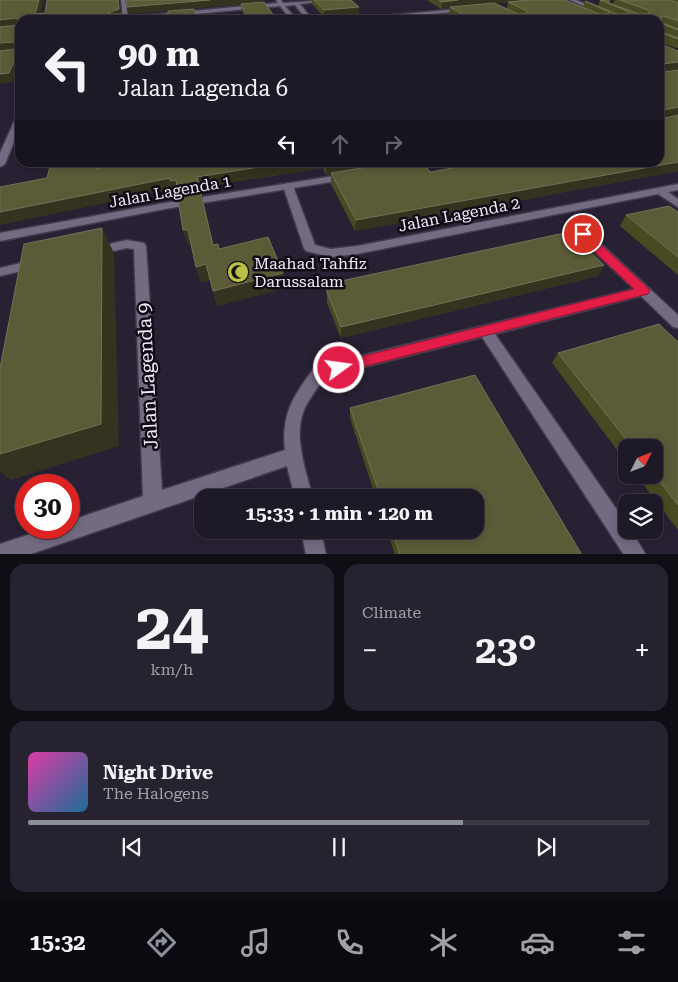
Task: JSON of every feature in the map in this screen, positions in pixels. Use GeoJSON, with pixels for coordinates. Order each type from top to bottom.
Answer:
{"type":"FeatureCollection","features":[{"type":"Feature","properties":{"kind":"street"},"geometry":{"type":"LineString","coordinates":[[123,0],[125,15]]}},
{"type":"Feature","properties":{"kind":"street"},"geometry":{"type":"LineString","coordinates":[[185,15],[215,13],[279,2],[296,3],[329,0]]}},
{"type":"Feature","properties":{"kind":"street"},"geometry":{"type":"LineString","coordinates":[[572,0],[608,15]]}},
{"type":"Feature","properties":{"kind":"street"},"geometry":{"type":"LineString","coordinates":[[279,2],[290,15]]}},
{"type":"Feature","properties":{"kind":"street"},"geometry":{"type":"LineString","coordinates":[[296,3],[307,15]]}},
{"type":"Feature","properties":{"kind":"street"},"geometry":{"type":"LineString","coordinates":[[566,5],[575,9]]}},
{"type":"Feature","properties":{"kind":"street"},"geometry":{"type":"LineString","coordinates":[[404,15],[471,9]]}},
{"type":"Feature","properties":{"kind":"street"},"geometry":{"type":"LineString","coordinates":[[0,164],[15,129]]}},
{"type":"Feature","properties":{"kind":"street"},"geometry":{"type":"LineString","coordinates":[[392,169],[404,167]]}},
{"type":"Feature","properties":{"kind":"street","name":"Jalan Lagenda 1"},"geometry":{"type":"LineString","coordinates":[[0,237],[165,206],[354,175]]}},
{"type":"Feature","properties":{"kind":"street","name":"Jalan Lagenda 2"},"geometry":{"type":"LineString","coordinates":[[288,186],[310,248],[330,252],[357,250],[678,187]]}},
{"type":"Feature","properties":{"kind":"street"},"geometry":{"type":"LineString","coordinates":[[660,191],[678,204]]}},
{"type":"Feature","properties":{"kind":"street"},"geometry":{"type":"LineString","coordinates":[[583,234],[678,323]]}},
{"type":"Feature","properties":{"kind":"street","name":"Jalan Lagenda 9"},"geometry":{"type":"LineString","coordinates":[[82,254],[128,244],[140,246],[153,502]]}},
{"type":"Feature","properties":{"kind":"street"},"geometry":{"type":"LineString","coordinates":[[0,272],[46,262]]}},
{"type":"Feature","properties":{"kind":"street"},"geometry":{"type":"LineString","coordinates":[[302,489],[294,455],[293,419],[303,396],[320,372],[644,291]]}},
{"type":"Feature","properties":{"kind":"street"},"geometry":{"type":"LineString","coordinates":[[486,331],[636,554]]}},
{"type":"Feature","properties":{"kind":"street"},"geometry":{"type":"LineString","coordinates":[[0,554],[294,455]]}},
{"type":"Feature","properties":{"kind":"street"},"geometry":{"type":"LineString","coordinates":[[313,539],[316,554]]}},
{"type":"Feature","properties":{"kind":"building"},"geometry":{"type":"Polygon","coordinates":[[[0,0],[39,0],[35,14],[45,13],[47,0],[118,0],[119,9],[108,13],[124,15],[15,15],[15,18],[0,20],[0,0]]]}},
{"type":"Feature","properties":{"kind":"building"},"geometry":{"type":"Polygon","coordinates":[[[126,0],[210,0],[127,7],[126,0]]]}},
{"type":"Feature","properties":{"kind":"building"},"geometry":{"type":"Polygon","coordinates":[[[314,0],[351,0],[359,7],[324,10],[314,0]]]}},
{"type":"Feature","properties":{"kind":"building"},"geometry":{"type":"Polygon","coordinates":[[[439,0],[458,0],[442,2],[439,0]]]}},
{"type":"Feature","properties":{"kind":"building"},"geometry":{"type":"Polygon","coordinates":[[[565,0],[599,14],[607,14],[609,12],[585,1],[617,14],[628,14],[627,11],[600,0],[609,0],[609,3],[639,14],[648,14],[650,13],[648,10],[620,0],[670,0],[678,3],[678,21],[664,15],[464,15],[450,7],[494,3],[518,14],[526,14],[527,11],[508,2],[565,0]]]}},
{"type":"Feature","properties":{"kind":"building"},"geometry":{"type":"Polygon","coordinates":[[[264,2],[273,15],[246,15],[241,4],[264,2]]]}},
{"type":"Feature","properties":{"kind":"building"},"geometry":{"type":"Polygon","coordinates":[[[194,9],[196,15],[168,15],[168,11],[194,9]]]}},
{"type":"Feature","properties":{"kind":"building"},"geometry":{"type":"Polygon","coordinates":[[[15,25],[15,42],[0,43],[0,27],[15,25]]]}},
{"type":"Feature","properties":{"kind":"building"},"geometry":{"type":"Polygon","coordinates":[[[664,45],[678,51],[678,62],[664,64],[664,45]]]}},
{"type":"Feature","properties":{"kind":"building"},"geometry":{"type":"Polygon","coordinates":[[[15,49],[15,60],[9,73],[0,74],[0,51],[15,49]]]}},
{"type":"Feature","properties":{"kind":"building"},"geometry":{"type":"Polygon","coordinates":[[[678,70],[678,107],[664,110],[664,72],[678,70]]]}},
{"type":"Feature","properties":{"kind":"building"},"geometry":{"type":"Polygon","coordinates":[[[678,115],[678,162],[664,165],[664,117],[678,115]]]}},
{"type":"Feature","properties":{"kind":"building"},"geometry":{"type":"Polygon","coordinates":[[[50,167],[96,167],[96,169],[106,167],[259,167],[197,177],[199,184],[177,188],[176,180],[170,181],[170,178],[0,212],[0,187],[47,178],[50,167]]]}},
{"type":"Feature","properties":{"kind":"building"},"geometry":{"type":"Polygon","coordinates":[[[368,167],[426,167],[430,172],[458,167],[650,167],[356,220],[331,173],[368,167]]]}},
{"type":"Feature","properties":{"kind":"building"},"geometry":{"type":"Polygon","coordinates":[[[200,190],[213,245],[218,244],[219,249],[268,237],[283,273],[213,291],[206,264],[196,267],[188,230],[183,230],[177,193],[200,190]]]}},
{"type":"Feature","properties":{"kind":"building"},"geometry":{"type":"Polygon","coordinates":[[[669,206],[678,212],[678,257],[626,215],[669,206]]]}},
{"type":"Feature","properties":{"kind":"building"},"geometry":{"type":"Polygon","coordinates":[[[102,228],[101,424],[0,454],[0,368],[24,244],[102,228]]]}},
{"type":"Feature","properties":{"kind":"building"},"geometry":{"type":"Polygon","coordinates":[[[569,232],[604,265],[341,327],[327,292],[327,284],[569,232]]]}},
{"type":"Feature","properties":{"kind":"building"},"geometry":{"type":"Polygon","coordinates":[[[659,324],[678,342],[678,505],[662,484],[663,439],[626,439],[558,353],[659,324]]]}},
{"type":"Feature","properties":{"kind":"building"},"geometry":{"type":"Polygon","coordinates":[[[475,375],[581,554],[400,554],[395,539],[484,539],[484,489],[378,489],[350,408],[475,375]]]}},
{"type":"Feature","properties":{"kind":"place","name":"Maahad Tahfiz Darussalam"},"geometry":{"type":"Point","coordinates":[238,272]}},
{"type":"Feature","properties":{"kind":"route"},"geometry":{"type":"LineString","coordinates":[[339,368],[644,291],[583,234]]}}]}
